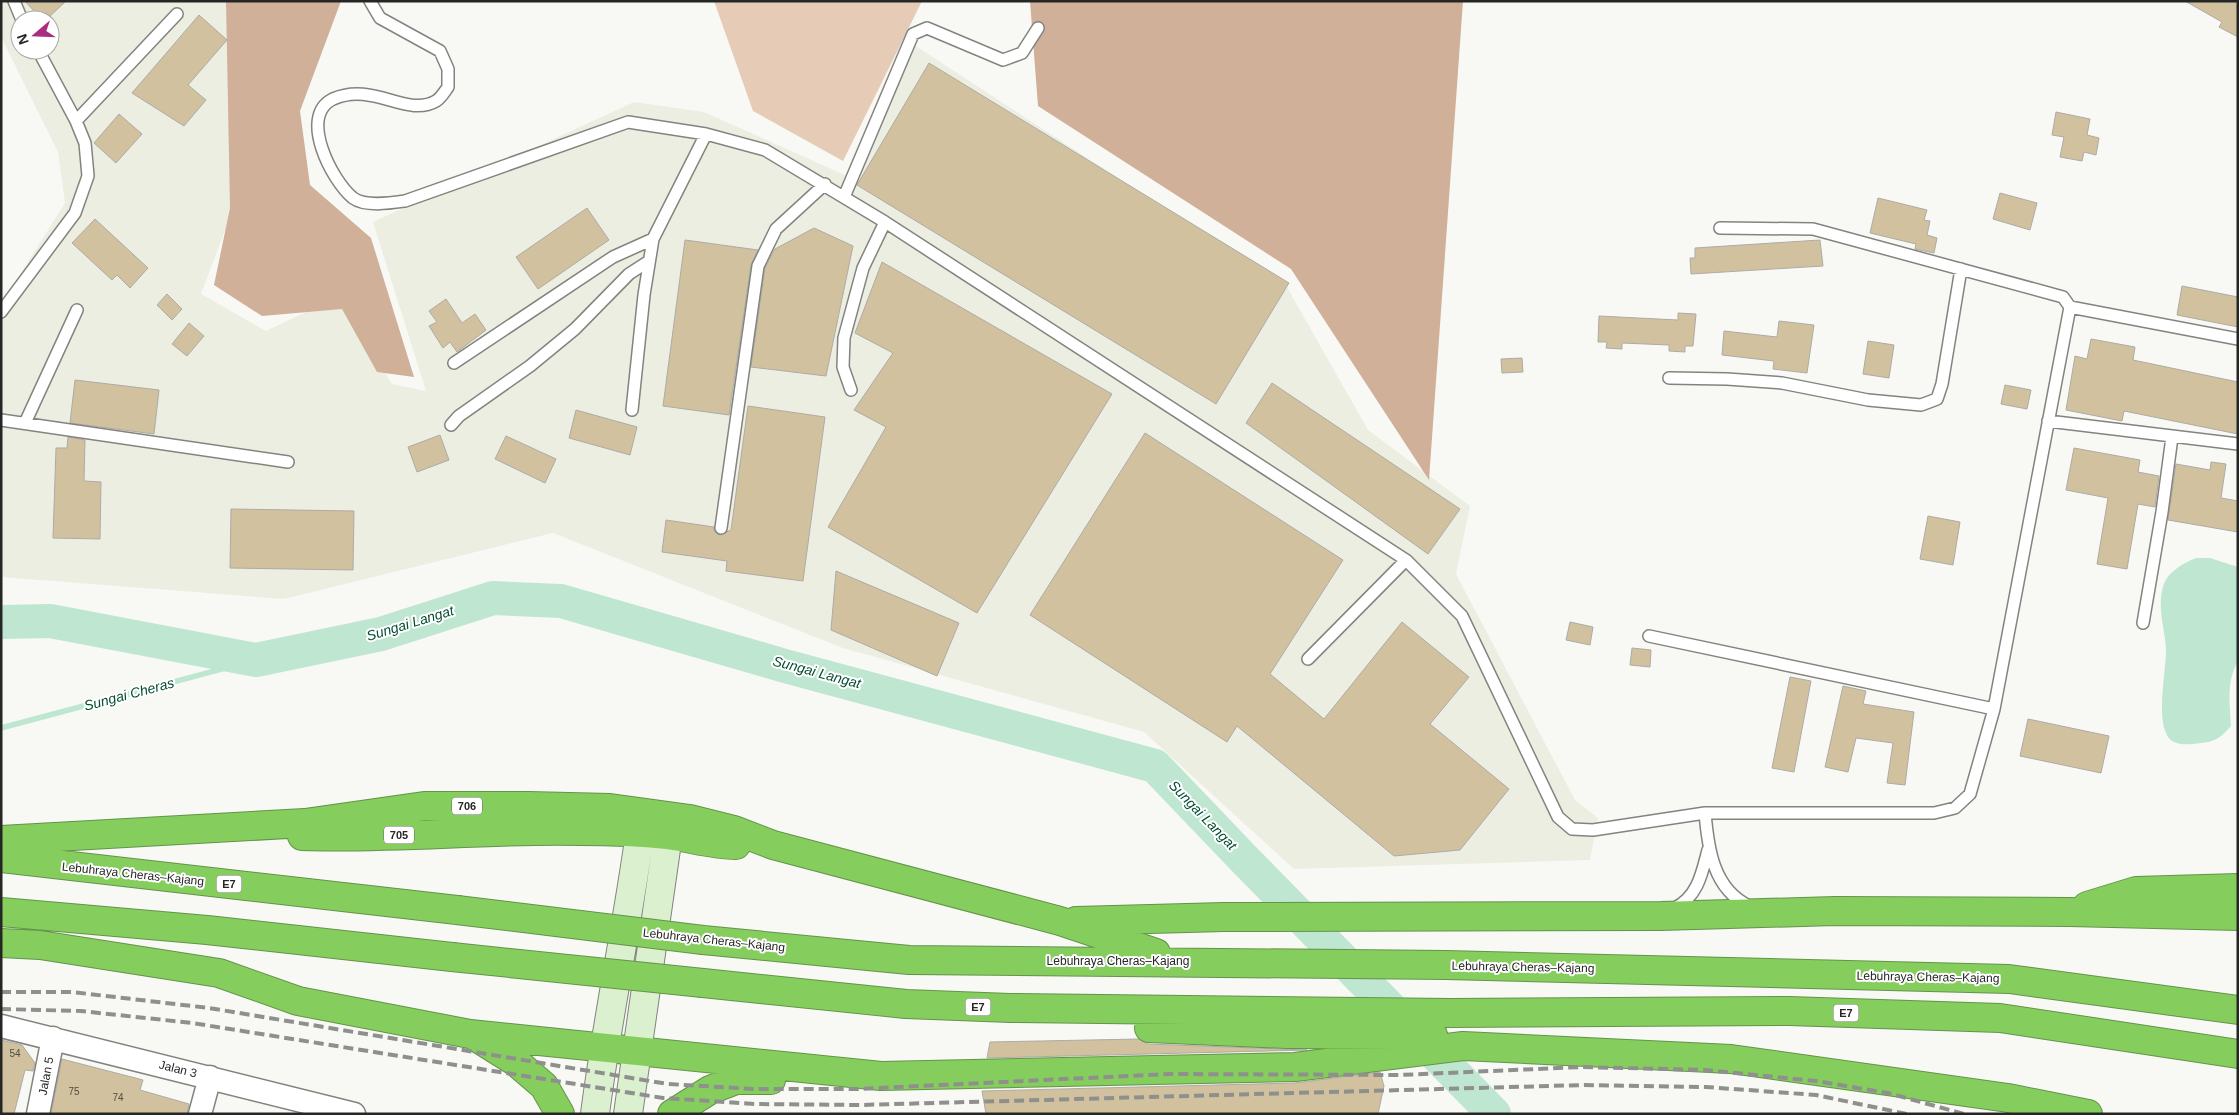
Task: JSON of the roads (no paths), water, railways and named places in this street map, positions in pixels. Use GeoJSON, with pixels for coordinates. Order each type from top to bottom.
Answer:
{"type":"FeatureCollection","features":[{"type":"Feature","properties":{"kind":"highway","name":"706"},"geometry":{"type":"LineString","coordinates":[[158,832],[305,823],[424,806],[530,806],[610,808],[690,819],[734,830],[772,845]]}},
{"type":"Feature","properties":{"kind":"highway","name":"705"},"geometry":{"type":"LineString","coordinates":[[158,832],[341,837],[525,830],[640,833]]}},
{"type":"Feature","properties":{"kind":"highway"},"geometry":{"type":"LineString","coordinates":[[1,840],[158,832]]}},
{"type":"Feature","properties":{"kind":"highway"},"geometry":{"type":"LineString","coordinates":[[640,833],[668,835],[723,845],[772,845],[1060,921],[1128,945],[1188,962]]}},
{"type":"Feature","properties":{"kind":"highway","name":"Lebuhraya Cheras–Kajang"},"geometry":{"type":"LineString","coordinates":[[1,858],[703,940],[909,960],[1446,965],[2009,979],[2238,1010]]}},
{"type":"Feature","properties":{"kind":"highway"},"geometry":{"type":"LineString","coordinates":[[2069,912],[2136,891],[2238,888]]}},
{"type":"Feature","properties":{"kind":"highway","name":"E7"},"geometry":{"type":"LineString","coordinates":[[1,912],[207,930],[906,1004],[1010,1008],[1451,1014],[1789,1011],[2000,1018],[2238,1054]]}},
{"type":"Feature","properties":{"kind":"highway"},"geometry":{"type":"LineString","coordinates":[[1060,921],[1224,917],[1661,916],[1764,912],[2069,912],[2238,916]]}},
{"type":"Feature","properties":{"kind":"highway"},"geometry":{"type":"LineString","coordinates":[[1,942],[40,945],[219,973],[298,1001],[470,1034],[881,1076],[1295,1067],[1475,1041]]}},
{"type":"Feature","properties":{"kind":"highway"},"geometry":{"type":"LineString","coordinates":[[1010,1008],[1047,1018],[1091,1025],[1475,1041],[1662,1038],[1784,1048],[1922,1074],[2008,1098],[2088,1114]]}},
{"type":"Feature","properties":{"kind":"highway"},"geometry":{"type":"LineString","coordinates":[[470,1034],[516,1062],[544,1086],[560,1114]]}},
{"type":"Feature","properties":{"kind":"highway"},"geometry":{"type":"LineString","coordinates":[[672,1114],[710,1090],[736,1080],[832,1084],[881,1076]]}},
{"type":"Feature","properties":{"kind":"street"},"geometry":{"type":"LineString","coordinates":[[596,1114],[604,1048],[631,901],[640,833]]}},
{"type":"Feature","properties":{"kind":"street"},"geometry":{"type":"LineString","coordinates":[[628,1114],[668,835]]}},
{"type":"Feature","properties":{"kind":"street","name":"Jalan 3"},"geometry":{"type":"LineString","coordinates":[[1,1026],[354,1114]]}},
{"type":"Feature","properties":{"kind":"street","name":"Jalan 5"},"geometry":{"type":"LineString","coordinates":[[38,1114],[53,1038]]}},
{"type":"Feature","properties":{"kind":"street"},"geometry":{"type":"LineString","coordinates":[[200,1114],[210,1078]]}},
{"type":"Feature","properties":{"kind":"lane"},"geometry":{"type":"LineString","coordinates":[[370,1],[380,18],[440,51],[448,69],[448,87],[437,100],[420,107],[366,93],[347,94],[330,101],[320,115],[317,135],[323,152],[337,178],[354,198],[376,204],[405,201],[628,122],[706,134],[765,150],[885,222],[1406,560],[1462,616],[1558,817],[1572,829],[1593,830],[1705,813],[1934,813],[1955,808],[1970,794],[1994,709],[2070,308],[2063,297],[1813,230],[1720,228]]}},
{"type":"Feature","properties":{"kind":"lane"},"geometry":{"type":"LineString","coordinates":[[76,121],[177,14]]}},
{"type":"Feature","properties":{"kind":"lane"},"geometry":{"type":"LineString","coordinates":[[844,196],[913,34],[927,28],[1003,60],[1022,53],[1038,28]]}},
{"type":"Feature","properties":{"kind":"lane"},"geometry":{"type":"LineString","coordinates":[[1,312],[75,213],[88,176],[85,143],[76,121],[43,60]]}},
{"type":"Feature","properties":{"kind":"lane"},"geometry":{"type":"LineString","coordinates":[[632,410],[644,295],[653,239],[706,134]]}},
{"type":"Feature","properties":{"kind":"lane"},"geometry":{"type":"LineString","coordinates":[[721,528],[758,266],[776,229],[824,184]]}},
{"type":"Feature","properties":{"kind":"lane"},"geometry":{"type":"LineString","coordinates":[[851,390],[843,367],[844,338],[863,268],[885,222]]}},
{"type":"Feature","properties":{"kind":"lane"},"geometry":{"type":"LineString","coordinates":[[454,363],[613,256],[653,239]]}},
{"type":"Feature","properties":{"kind":"lane"},"geometry":{"type":"LineString","coordinates":[[451,426],[459,416],[530,366],[575,328],[629,274],[649,261]]}},
{"type":"Feature","properties":{"kind":"lane"},"geometry":{"type":"LineString","coordinates":[[1669,378],[1727,379],[1782,383],[1868,400],[1921,405],[1937,398],[1942,384],[1961,269]]}},
{"type":"Feature","properties":{"kind":"lane"},"geometry":{"type":"LineString","coordinates":[[2070,308],[2238,339]]}},
{"type":"Feature","properties":{"kind":"lane"},"geometry":{"type":"LineString","coordinates":[[25,423],[77,310]]}},
{"type":"Feature","properties":{"kind":"lane"},"geometry":{"type":"LineString","coordinates":[[1,420],[288,462]]}},
{"type":"Feature","properties":{"kind":"lane"},"geometry":{"type":"LineString","coordinates":[[2048,421],[2238,444]]}},
{"type":"Feature","properties":{"kind":"lane"},"geometry":{"type":"LineString","coordinates":[[2143,623],[2162,512],[2172,437]]}},
{"type":"Feature","properties":{"kind":"lane"},"geometry":{"type":"LineString","coordinates":[[1308,660],[1406,560]]}},
{"type":"Feature","properties":{"kind":"lane"},"geometry":{"type":"LineString","coordinates":[[1649,636],[1994,709]]}},
{"type":"Feature","properties":{"kind":"lane"},"geometry":{"type":"LineString","coordinates":[[1705,813],[1708,850],[1719,878],[1737,900],[1764,912]]}},
{"type":"Feature","properties":{"kind":"lane"},"geometry":{"type":"LineString","coordinates":[[1661,916],[1686,902],[1700,880],[1708,850]]}},
{"type":"Feature","properties":{"kind":"waterway","name":"Sungai Langat"},"geometry":{"type":"LineString","coordinates":[[1,622],[50,621],[256,660],[381,634],[493,598],[561,601],[785,666],[1155,766],[1494,1114]]}},
{"type":"Feature","properties":{"kind":"waterway","name":"Sungai Cheras"},"geometry":{"type":"LineString","coordinates":[[1,728],[256,660]]}},
{"type":"Feature","properties":{"kind":"railway"},"geometry":{"type":"LineString","coordinates":[[1,992],[72,992],[209,1008],[668,1084],[754,1089],[858,1089],[1169,1074],[1400,1075],[1582,1067],[1705,1070],[1816,1081],[1888,1093],[1964,1114]]}},
{"type":"Feature","properties":{"kind":"railway"},"geometry":{"type":"LineString","coordinates":[[1,1009],[81,1011],[192,1023],[663,1098],[756,1104],[860,1105],[1584,1085],[1706,1087],[1816,1095],[1907,1114]]}}]}
